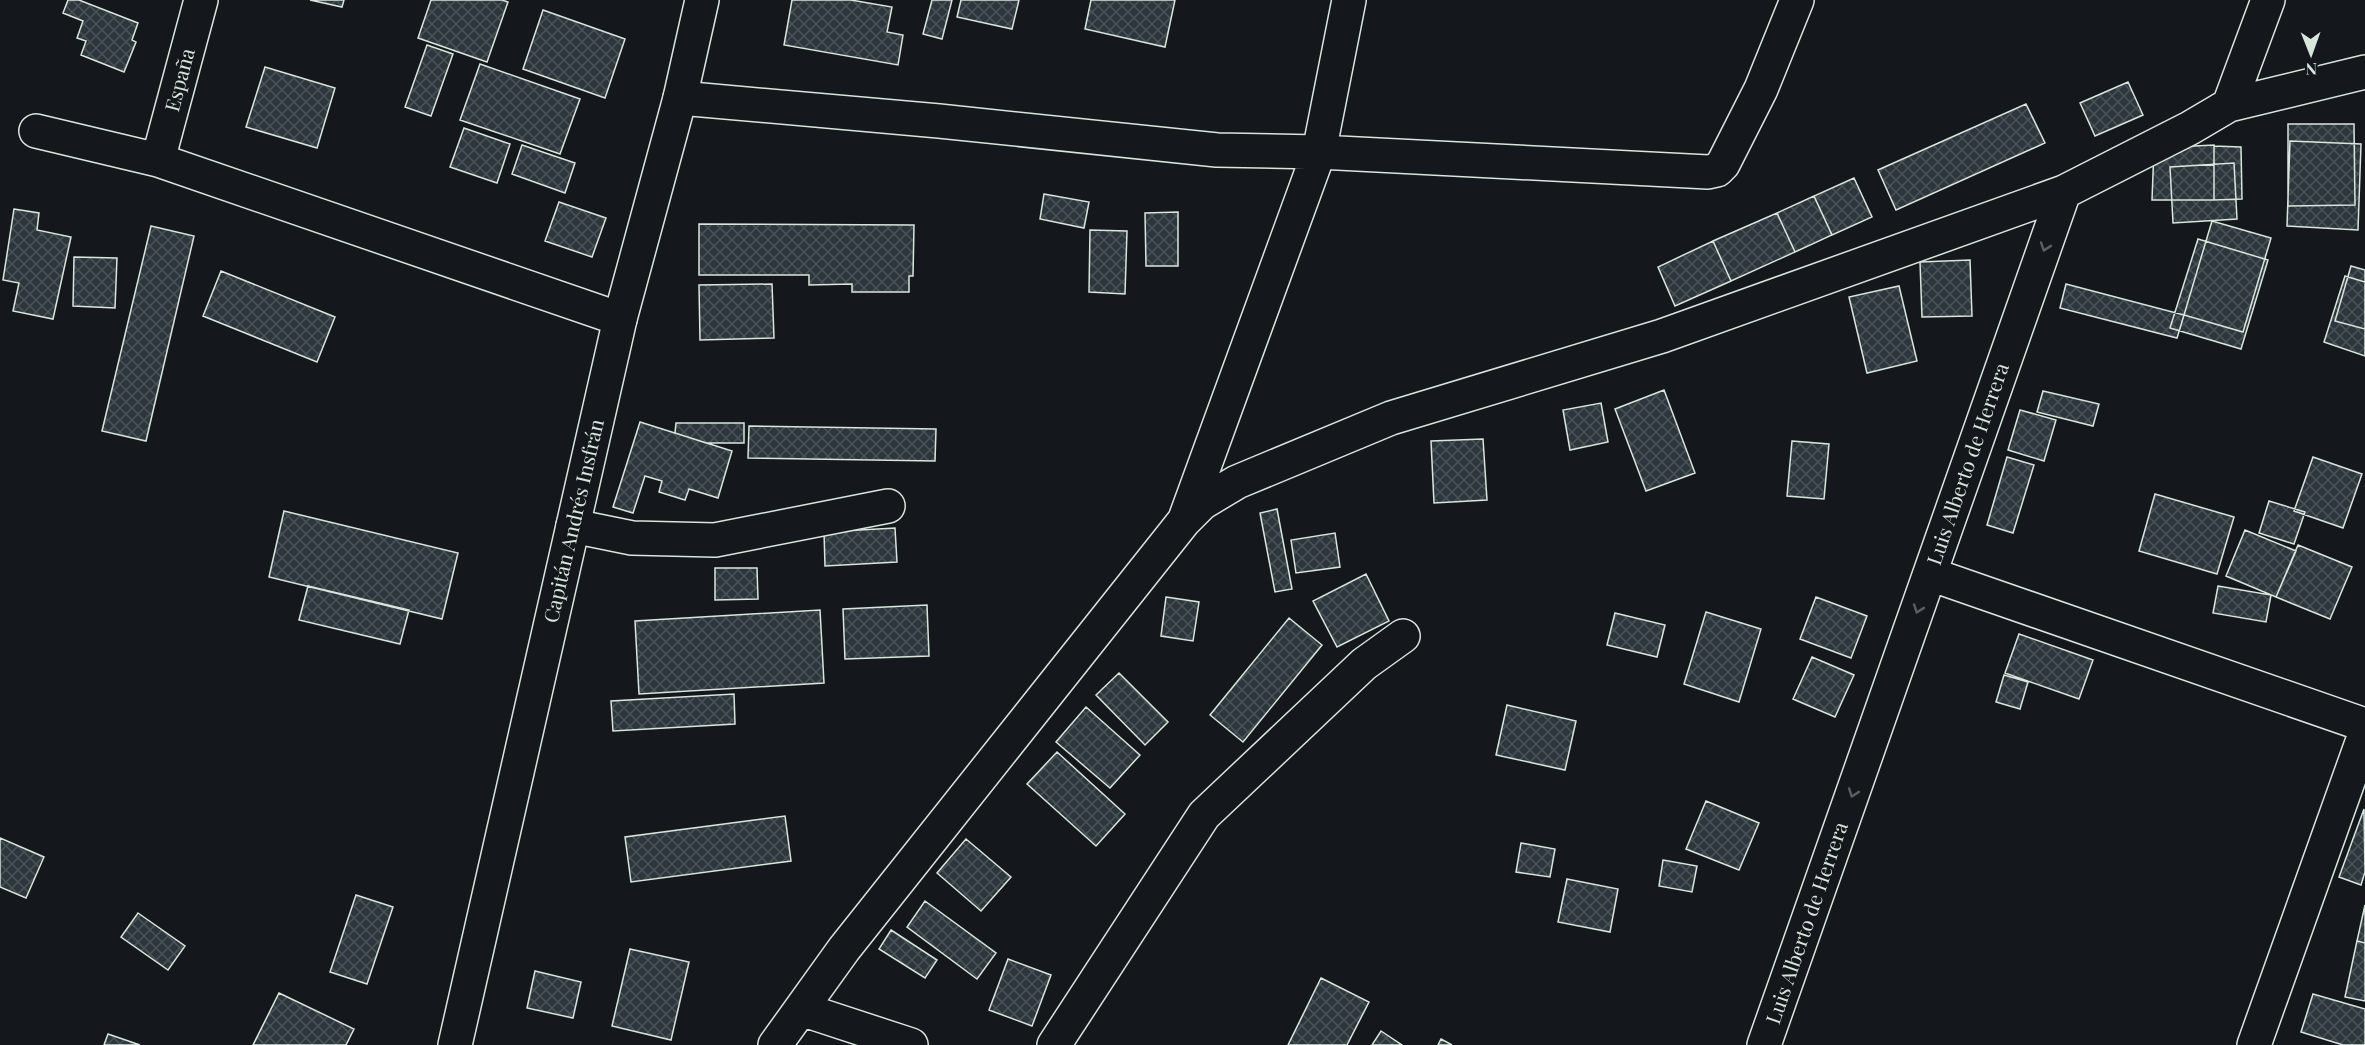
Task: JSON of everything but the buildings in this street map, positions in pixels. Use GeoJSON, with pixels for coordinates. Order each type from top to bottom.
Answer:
{"type":"FeatureCollection","features":[{"type":"Feature","properties":{"kind":"street","name":"España"},"geometry":{"type":"LineString","coordinates":[[158,160],[201,0]]}},
{"type":"Feature","properties":{"kind":"street","name":"Capitán Andrés Insfrán"},"geometry":{"type":"LineString","coordinates":[[454,1045],[620,319],[680,98],[702,0]]}},
{"type":"Feature","properties":{"kind":"street"},"geometry":{"type":"LineString","coordinates":[[1184,521],[1319,152],[1349,0]]}},
{"type":"Feature","properties":{"kind":"street"},"geometry":{"type":"LineString","coordinates":[[680,98],[939,121],[1217,150],[1319,152],[1708,172],[1717,170],[1724,164],[1761,89],[1797,0]]}},
{"type":"Feature","properties":{"kind":"street"},"geometry":{"type":"LineString","coordinates":[[2229,105],[2268,0]]}},
{"type":"Feature","properties":{"kind":"street"},"geometry":{"type":"LineString","coordinates":[[775,1045],[844,949],[1184,521],[1202,503],[1237,482],[1391,418],[1662,336],[2064,192],[2190,128],[2229,105],[2365,72]]}},
{"type":"Feature","properties":{"kind":"street"},"geometry":{"type":"LineString","coordinates":[[36,131],[158,160],[620,319]]}},
{"type":"Feature","properties":{"kind":"street","name":"Luis Alberto de Herrera"},"geometry":{"type":"LineString","coordinates":[[1764,1045],[2064,192]]}},
{"type":"Feature","properties":{"kind":"street"},"geometry":{"type":"LineString","coordinates":[[573,526],[632,538],[715,540],[888,506]]}},
{"type":"Feature","properties":{"kind":"street"},"geometry":{"type":"LineString","coordinates":[[1930,574],[2365,725]]}},
{"type":"Feature","properties":{"kind":"street"},"geometry":{"type":"LineString","coordinates":[[1054,1045],[1204,815],[1364,664],[1403,636]]}},
{"type":"Feature","properties":{"kind":"street"},"geometry":{"type":"LineString","coordinates":[[2254,1045],[2365,734]]}},
{"type":"Feature","properties":{"kind":"street"},"geometry":{"type":"LineString","coordinates":[[801,1009],[911,1045]]}}]}
